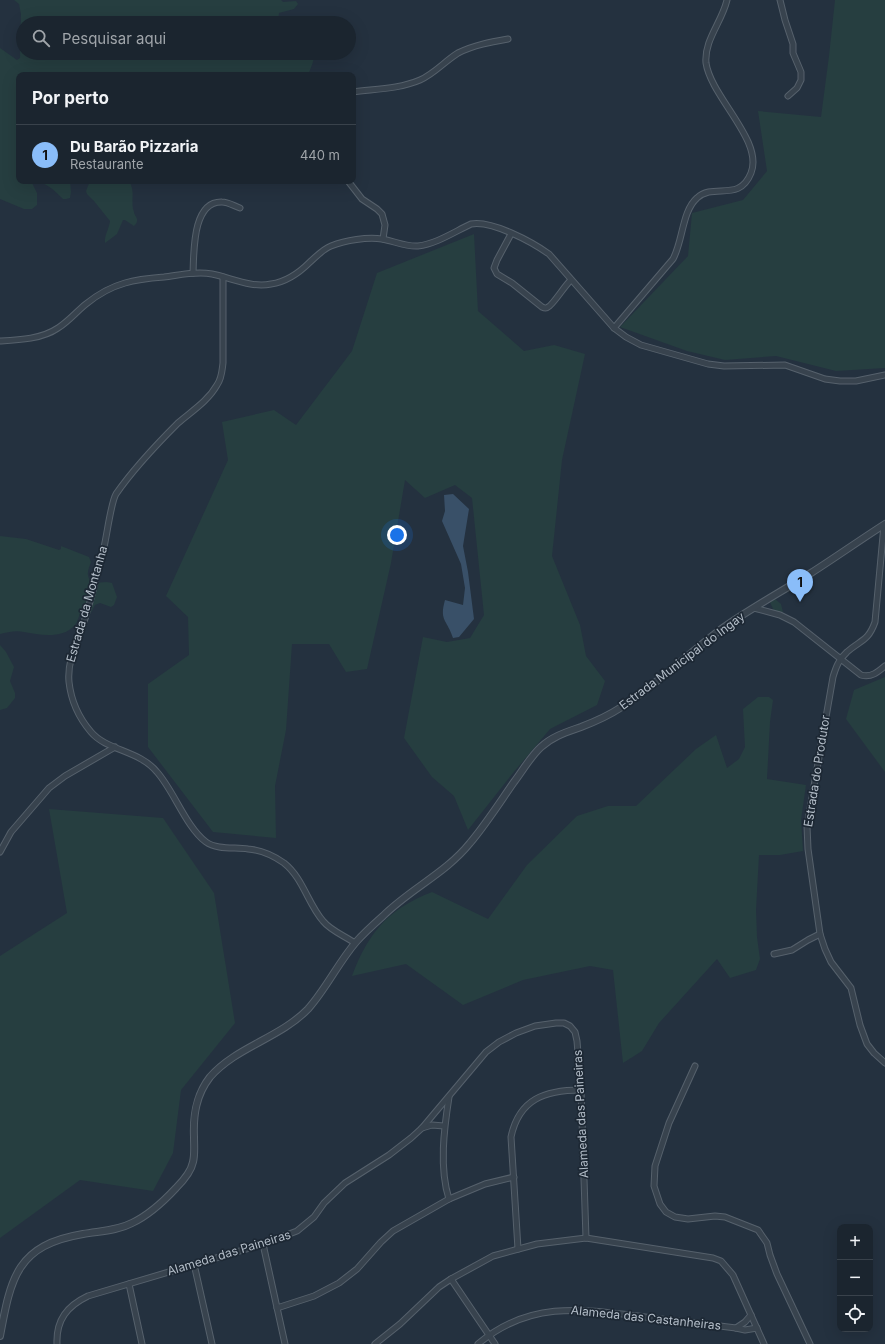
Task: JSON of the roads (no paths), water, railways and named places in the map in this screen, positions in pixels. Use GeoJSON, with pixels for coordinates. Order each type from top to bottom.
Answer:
{"type":"FeatureCollection","features":[{"type":"Feature","properties":{"kind":"street"},"geometry":{"type":"LineString","coordinates":[[614,328],[673,259],[677,252],[689,210],[698,197],[711,191],[736,189],[748,181],[752,171],[753,163],[749,144],[744,132],[718,92],[709,75],[706,62],[706,48],[726,0]]}},
{"type":"Feature","properties":{"kind":"street"},"geometry":{"type":"LineString","coordinates":[[780,0],[793,44],[793,53],[801,72],[801,80],[797,88],[788,96]]}},
{"type":"Feature","properties":{"kind":"street"},"geometry":{"type":"LineString","coordinates":[[356,92],[410,84],[429,75],[457,54],[469,48],[479,44],[508,38]]}},
{"type":"Feature","properties":{"kind":"street"},"geometry":{"type":"LineString","coordinates":[[350,184],[362,200],[382,214],[384,225],[383,239]]}},
{"type":"Feature","properties":{"kind":"street"},"geometry":{"type":"LineString","coordinates":[[193,273],[198,224],[207,207],[220,202],[225,202],[240,208]]}},
{"type":"Feature","properties":{"kind":"street"},"geometry":{"type":"LineString","coordinates":[[0,341],[30,338],[58,329],[85,304],[111,288],[125,282],[193,273],[213,274],[246,284],[271,284],[295,275],[331,246],[356,240],[383,239],[416,246],[429,244],[471,224],[483,223],[538,246],[549,254],[614,328],[626,337],[641,345],[708,364],[724,366],[785,365],[825,379],[840,381],[856,381],[885,375]]}},
{"type":"Feature","properties":{"kind":"street"},"geometry":{"type":"LineString","coordinates":[[512,234],[496,260],[494,268],[496,274],[512,282],[545,308],[552,304],[564,286],[571,280]]}},
{"type":"Feature","properties":{"kind":"street","name":"Estrada da Montanha"},"geometry":{"type":"LineString","coordinates":[[223,277],[222,374],[218,384],[204,401],[150,451],[114,498],[96,584],[70,660],[69,682],[74,705],[92,733],[108,745],[140,758],[156,770],[166,783],[194,830],[207,842],[217,846],[250,849],[275,858],[285,864],[305,890],[316,912],[324,923],[356,943]]}},
{"type":"Feature","properties":{"kind":"street","name":"Estrada Municipal do Ingay"},"geometry":{"type":"LineString","coordinates":[[0,1336],[10,1292],[18,1270],[25,1260],[39,1248],[50,1242],[132,1224],[156,1208],[186,1177],[193,1164],[194,1111],[204,1085],[212,1075],[222,1066],[300,1017],[314,1001],[356,943],[400,900],[434,877],[469,846],[528,762],[541,747],[564,733],[600,719],[617,710],[636,697],[721,630],[813,572],[885,524]]}},
{"type":"Feature","properties":{"kind":"street","name":"Estrada do Produtor"},"geometry":{"type":"LineString","coordinates":[[885,524],[874,622],[871,632],[866,639],[849,650],[840,659],[833,677],[807,826],[808,849],[820,934],[831,962],[851,988],[860,1025],[867,1044],[885,1063]]}},
{"type":"Feature","properties":{"kind":"street"},"geometry":{"type":"LineString","coordinates":[[754,608],[780,615],[794,622],[852,670],[864,676],[872,675],[885,666]]}},
{"type":"Feature","properties":{"kind":"street"},"geometry":{"type":"LineString","coordinates":[[0,852],[11,832],[48,788],[65,776],[115,747]]}},
{"type":"Feature","properties":{"kind":"street"},"geometry":{"type":"LineString","coordinates":[[774,954],[792,950],[820,934]]}},
{"type":"Feature","properties":{"kind":"street","name":"Alameda das Paineiras"},"geometry":{"type":"LineString","coordinates":[[57,1344],[57,1336],[61,1318],[73,1305],[88,1296],[263,1244],[302,1228],[314,1217],[329,1198],[345,1183],[389,1155],[422,1128],[486,1052],[516,1032],[535,1026],[564,1023],[570,1026],[577,1041],[581,1090],[586,1238]]}},
{"type":"Feature","properties":{"kind":"street"},"geometry":{"type":"LineString","coordinates":[[695,1066],[669,1123],[655,1166],[654,1186],[660,1204],[666,1212],[674,1217],[688,1219],[715,1216],[725,1217],[758,1230],[765,1239],[777,1274],[810,1344]]}},
{"type":"Feature","properties":{"kind":"street"},"geometry":{"type":"LineString","coordinates":[[518,1249],[512,1137],[517,1117],[531,1102],[543,1095],[566,1090],[581,1090]]}},
{"type":"Feature","properties":{"kind":"street"},"geometry":{"type":"LineString","coordinates":[[449,1096],[444,1126],[445,1188],[449,1199]]}},
{"type":"Feature","properties":{"kind":"street"},"geometry":{"type":"LineString","coordinates":[[436,1110],[446,1114]]}},
{"type":"Feature","properties":{"kind":"street"},"geometry":{"type":"LineString","coordinates":[[422,1128],[432,1125],[444,1126]]}},
{"type":"Feature","properties":{"kind":"street"},"geometry":{"type":"LineString","coordinates":[[277,1308],[314,1296],[339,1283],[357,1269],[381,1242],[393,1232],[449,1199],[485,1184],[514,1177]]}},
{"type":"Feature","properties":{"kind":"street"},"geometry":{"type":"LineString","coordinates":[[375,1344],[400,1324],[439,1287],[493,1256],[537,1244],[586,1238],[713,1258],[721,1261],[727,1266],[739,1285],[764,1344]]}},
{"type":"Feature","properties":{"kind":"street"},"geometry":{"type":"LineString","coordinates":[[263,1244],[285,1344]]}},
{"type":"Feature","properties":{"kind":"street"},"geometry":{"type":"LineString","coordinates":[[194,1264],[212,1344]]}},
{"type":"Feature","properties":{"kind":"street"},"geometry":{"type":"LineString","coordinates":[[451,1279],[495,1344]]}},
{"type":"Feature","properties":{"kind":"street"},"geometry":{"type":"LineString","coordinates":[[129,1284],[142,1344]]}},
{"type":"Feature","properties":{"kind":"street","name":"Alameda das Castanheiras"},"geometry":{"type":"LineString","coordinates":[[478,1344],[489,1335],[520,1319],[532,1315],[565,1310],[590,1310],[745,1330],[758,1328]]}},
{"type":"Feature","properties":{"kind":"street","name":"Alameda das Castanheiras"},"geometry":{"type":"LineString","coordinates":[[736,1328],[745,1322],[751,1315]]}},
{"type":"Feature","properties":{"kind":"water"},"geometry":{"type":"Polygon","coordinates":[[[453,494],[469,509],[463,546],[474,619],[459,637],[453,638],[444,620],[443,607],[445,600],[463,605],[465,588],[461,564],[442,521],[445,511],[444,495],[453,494]]]}},
{"type":"Feature","properties":{"kind":"place","name":"Du Barão Pizzaria"},"geometry":{"type":"Point","coordinates":[800,602]}}]}
